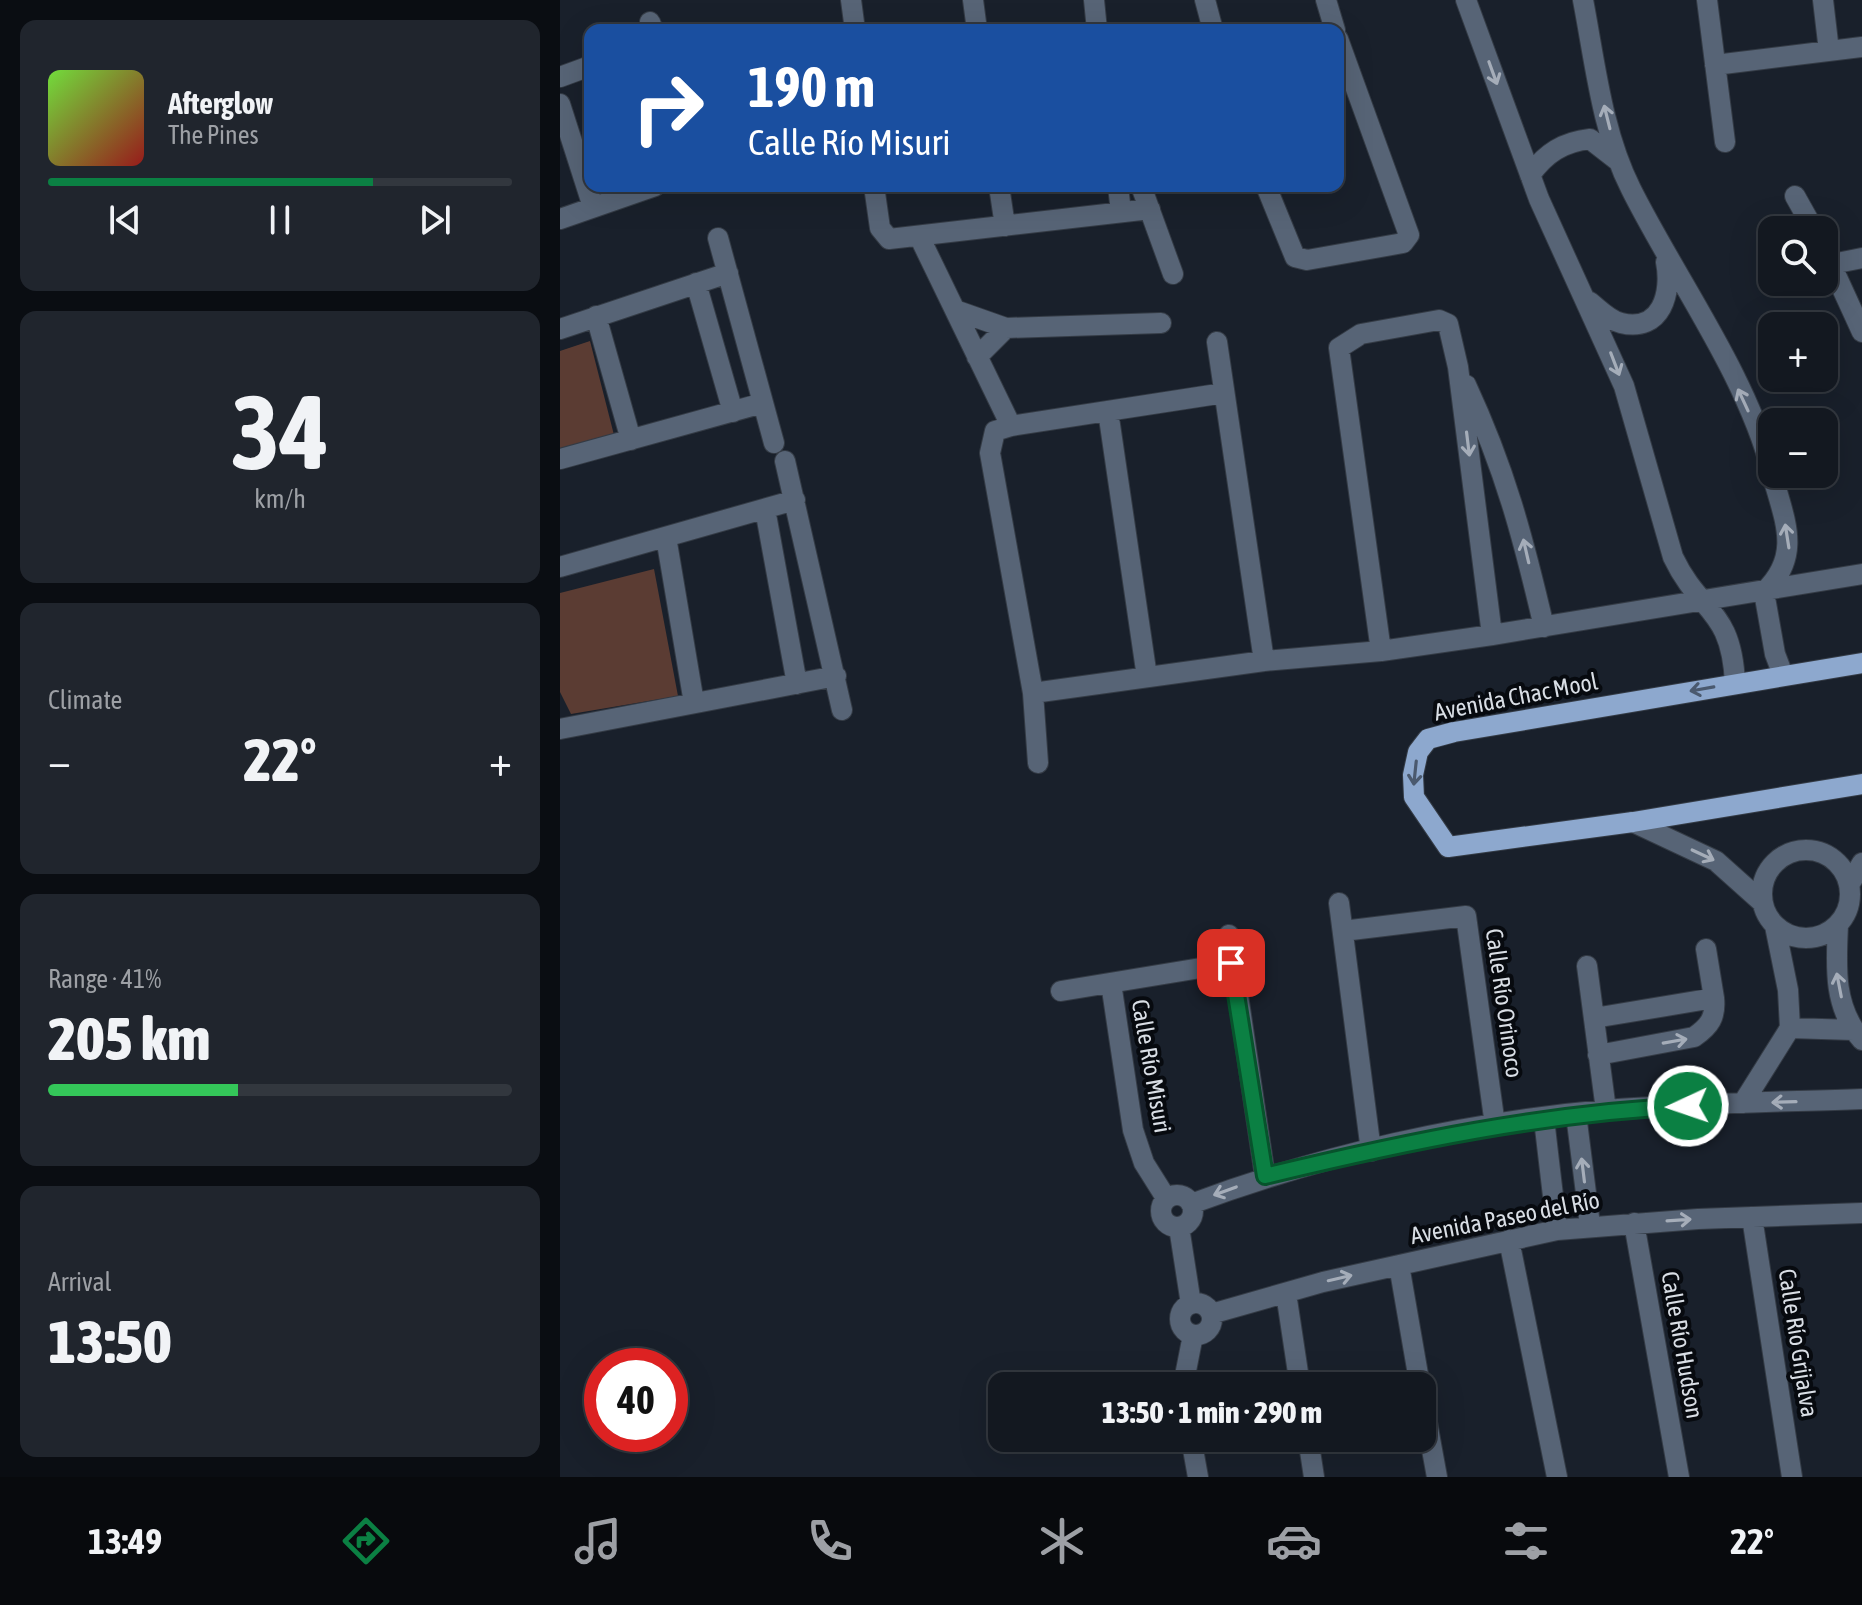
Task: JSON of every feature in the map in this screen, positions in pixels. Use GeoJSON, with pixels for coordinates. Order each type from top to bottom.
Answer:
{"type":"FeatureCollection","features":[{"type":"Feature","properties":{"kind":"main road","name":"Avenida Chac Mool"},"geometry":{"type":"LineString","coordinates":[[1862,663],[1454,732],[1428,739],[1418,752],[1413,775],[1414,797],[1448,847],[1633,822],[1862,784]]}},
{"type":"Feature","properties":{"kind":"street"},"geometry":{"type":"LineString","coordinates":[[851,0],[854,24]]}},
{"type":"Feature","properties":{"kind":"street"},"geometry":{"type":"LineString","coordinates":[[973,0],[976,24]]}},
{"type":"Feature","properties":{"kind":"street"},"geometry":{"type":"LineString","coordinates":[[1094,0],[1096,24]]}},
{"type":"Feature","properties":{"kind":"street"},"geometry":{"type":"LineString","coordinates":[[1205,0],[1211,24]]}},
{"type":"Feature","properties":{"kind":"street"},"geometry":{"type":"LineString","coordinates":[[1326,0],[1333,24]]}},
{"type":"Feature","properties":{"kind":"street"},"geometry":{"type":"LineString","coordinates":[[1466,0],[1530,175],[1607,343],[1642,440],[1673,557],[1687,582],[1705,600],[1730,641],[1735,684]]}},
{"type":"Feature","properties":{"kind":"street"},"geometry":{"type":"LineString","coordinates":[[1583,0],[1604,107],[1620,163],[1718,347],[1758,440]]}},
{"type":"Feature","properties":{"kind":"street"},"geometry":{"type":"LineString","coordinates":[[1707,0],[1725,142]]}},
{"type":"Feature","properties":{"kind":"street"},"geometry":{"type":"LineString","coordinates":[[1823,0],[1829,51]]}},
{"type":"Feature","properties":{"kind":"street"},"geometry":{"type":"LineString","coordinates":[[1715,65],[1862,47]]}},
{"type":"Feature","properties":{"kind":"street"},"geometry":{"type":"LineString","coordinates":[[1268,192],[1295,257],[1307,260],[1403,243],[1409,235],[1344,56]]}},
{"type":"Feature","properties":{"kind":"street"},"geometry":{"type":"LineString","coordinates":[[560,77],[584,68]]}},
{"type":"Feature","properties":{"kind":"street"},"geometry":{"type":"LineString","coordinates":[[560,104],[584,179]]}},
{"type":"Feature","properties":{"kind":"street"},"geometry":{"type":"LineString","coordinates":[[1530,175],[1551,153],[1574,141],[1590,139],[1620,163]]}},
{"type":"Feature","properties":{"kind":"street"},"geometry":{"type":"LineString","coordinates":[[588,192],[593,207]]}},
{"type":"Feature","properties":{"kind":"street"},"geometry":{"type":"LineString","coordinates":[[560,219],[637,192]]}},
{"type":"Feature","properties":{"kind":"street"},"geometry":{"type":"LineString","coordinates":[[875,192],[883,235],[889,239],[1150,209]]}},
{"type":"Feature","properties":{"kind":"street"},"geometry":{"type":"LineString","coordinates":[[1000,192],[1005,226]]}},
{"type":"Feature","properties":{"kind":"street"},"geometry":{"type":"LineString","coordinates":[[1119,192],[1121,212]]}},
{"type":"Feature","properties":{"kind":"street"},"geometry":{"type":"LineString","coordinates":[[1143,192],[1173,274]]}},
{"type":"Feature","properties":{"kind":"street"},"geometry":{"type":"LineString","coordinates":[[1795,196],[1806,216]]}},
{"type":"Feature","properties":{"kind":"street"},"geometry":{"type":"LineString","coordinates":[[919,236],[1011,426]]}},
{"type":"Feature","properties":{"kind":"street"},"geometry":{"type":"LineString","coordinates":[[718,238],[763,403],[795,500],[842,710]]}},
{"type":"Feature","properties":{"kind":"street"},"geometry":{"type":"LineString","coordinates":[[1584,297],[1620,323],[1634,324],[1659,312],[1668,298],[1670,281],[1664,249]]}},
{"type":"Feature","properties":{"kind":"street"},"geometry":{"type":"LineString","coordinates":[[1838,257],[1862,258]]}},
{"type":"Feature","properties":{"kind":"street"},"geometry":{"type":"LineString","coordinates":[[560,329],[728,273]]}},
{"type":"Feature","properties":{"kind":"street"},"geometry":{"type":"LineString","coordinates":[[1838,279],[1862,332]]}},
{"type":"Feature","properties":{"kind":"street"},"geometry":{"type":"LineString","coordinates":[[696,283],[733,412]]}},
{"type":"Feature","properties":{"kind":"street"},"geometry":{"type":"LineString","coordinates":[[955,310],[1006,328],[1161,323]]}},
{"type":"Feature","properties":{"kind":"street"},"geometry":{"type":"LineString","coordinates":[[596,316],[631,440]]}},
{"type":"Feature","properties":{"kind":"street"},"geometry":{"type":"LineString","coordinates":[[1381,651],[1339,348],[1361,334],[1439,320],[1448,324],[1458,367],[1492,635]]}},
{"type":"Feature","properties":{"kind":"street"},"geometry":{"type":"LineString","coordinates":[[977,357],[1006,328]]}},
{"type":"Feature","properties":{"kind":"street"},"geometry":{"type":"LineString","coordinates":[[1217,342],[1264,661]]}},
{"type":"Feature","properties":{"kind":"street"},"geometry":{"type":"LineString","coordinates":[[1458,367],[1494,445],[1513,498],[1544,627]]}},
{"type":"Feature","properties":{"kind":"street"},"geometry":{"type":"LineString","coordinates":[[1038,763],[1033,693],[990,453],[995,431],[1224,393]]}},
{"type":"Feature","properties":{"kind":"street"},"geometry":{"type":"LineString","coordinates":[[560,459],[763,403]]}},
{"type":"Feature","properties":{"kind":"street"},"geometry":{"type":"LineString","coordinates":[[1108,411],[1147,677]]}},
{"type":"Feature","properties":{"kind":"street"},"geometry":{"type":"LineString","coordinates":[[1764,592],[1777,580],[1789,552],[1775,488]]}},
{"type":"Feature","properties":{"kind":"street"},"geometry":{"type":"LineString","coordinates":[[560,567],[795,500]]}},
{"type":"Feature","properties":{"kind":"street"},"geometry":{"type":"LineString","coordinates":[[765,509],[797,684]]}},
{"type":"Feature","properties":{"kind":"street"},"geometry":{"type":"LineString","coordinates":[[666,537],[694,703]]}},
{"type":"Feature","properties":{"kind":"street"},"geometry":{"type":"LineString","coordinates":[[1033,693],[1264,661],[1381,651],[1862,574]]}},
{"type":"Feature","properties":{"kind":"street"},"geometry":{"type":"LineString","coordinates":[[1764,592],[1775,654],[1783,675]]}},
{"type":"Feature","properties":{"kind":"street"},"geometry":{"type":"LineString","coordinates":[[561,728],[836,676]]}},
{"type":"Feature","properties":{"kind":"street"},"geometry":{"type":"LineString","coordinates":[[1633,822],[1716,861],[1763,903],[1775,926],[1788,990],[1790,1028],[1743,1103]]}},
{"type":"Feature","properties":{"kind":"street"},"geometry":{"type":"LineString","coordinates":[[1763,903],[1765,877],[1772,865],[1796,851],[1823,853],[1835,861],[1849,885],[1850,899],[1838,925],[1836,984],[1857,1035],[1790,1028]]}},
{"type":"Feature","properties":{"kind":"street"},"geometry":{"type":"LineString","coordinates":[[1849,885],[1862,863]]}},
{"type":"Feature","properties":{"kind":"street"},"geometry":{"type":"LineString","coordinates":[[1339,903],[1371,1151]]}},
{"type":"Feature","properties":{"kind":"street","name":"Calle Río Orinoco"},"geometry":{"type":"LineString","coordinates":[[1343,931],[1466,916],[1495,1125]]}},
{"type":"Feature","properties":{"kind":"street"},"geometry":{"type":"LineString","coordinates":[[1775,926],[1799,938],[1813,938],[1838,925]]}},
{"type":"Feature","properties":{"kind":"street"},"geometry":{"type":"LineString","coordinates":[[1229,935],[1265,1176]]}},
{"type":"Feature","properties":{"kind":"street"},"geometry":{"type":"LineString","coordinates":[[1598,1055],[1694,1037],[1706,1029],[1715,1013],[1706,949]]}},
{"type":"Feature","properties":{"kind":"street","name":"Calle Río Misuri"},"geometry":{"type":"LineString","coordinates":[[1061,991],[1231,963]]}},
{"type":"Feature","properties":{"kind":"street"},"geometry":{"type":"LineString","coordinates":[[1587,966],[1606,1110]]}},
{"type":"Feature","properties":{"kind":"street","name":"Calle Río Misuri"},"geometry":{"type":"LineString","coordinates":[[1111,983],[1133,1130],[1144,1163],[1166,1198]]}},
{"type":"Feature","properties":{"kind":"street"},"geometry":{"type":"LineString","coordinates":[[1594,1018],[1714,998]]}},
{"type":"Feature","properties":{"kind":"street"},"geometry":{"type":"LineString","coordinates":[[1191,1204],[1265,1176],[1495,1125],[1606,1110],[1862,1099]]}},
{"type":"Feature","properties":{"kind":"street"},"geometry":{"type":"LineString","coordinates":[[1576,1114],[1590,1225]]}},
{"type":"Feature","properties":{"kind":"street"},"geometry":{"type":"LineString","coordinates":[[1544,1119],[1557,1230]]}},
{"type":"Feature","properties":{"kind":"street"},"geometry":{"type":"LineString","coordinates":[[1180,1195],[1191,1204],[1191,1218],[1179,1227],[1169,1225],[1162,1218],[1161,1207],[1166,1198],[1180,1195]]}},
{"type":"Feature","properties":{"kind":"street","name":"Avenida Paseo del Río"},"geometry":{"type":"LineString","coordinates":[[1211,1314],[1399,1265],[1557,1230],[1590,1225],[1862,1213]]}},
{"type":"Feature","properties":{"kind":"street","name":"Calle Río Grijalva"},"geometry":{"type":"LineString","coordinates":[[1752,1217],[1792,1477]]}},
{"type":"Feature","properties":{"kind":"street","name":"Calle Río Hudson"},"geometry":{"type":"LineString","coordinates":[[1634,1223],[1679,1477]]}},
{"type":"Feature","properties":{"kind":"street"},"geometry":{"type":"LineString","coordinates":[[1179,1227],[1191,1304]]}},
{"type":"Feature","properties":{"kind":"street"},"geometry":{"type":"LineString","coordinates":[[1509,1240],[1557,1477]]}},
{"type":"Feature","properties":{"kind":"street"},"geometry":{"type":"LineString","coordinates":[[1399,1265],[1418,1372]]}},
{"type":"Feature","properties":{"kind":"street"},"geometry":{"type":"LineString","coordinates":[[1286,1293],[1298,1372]]}},
{"type":"Feature","properties":{"kind":"street"},"geometry":{"type":"LineString","coordinates":[[1191,1304],[1205,1306],[1211,1314],[1209,1328],[1193,1335],[1184,1329],[1180,1320],[1183,1310],[1191,1304]]}},
{"type":"Feature","properties":{"kind":"street"},"geometry":{"type":"LineString","coordinates":[[1186,1372],[1193,1335]]}},
{"type":"Feature","properties":{"kind":"street"},"geometry":{"type":"LineString","coordinates":[[1194,1452],[1198,1477]]}},
{"type":"Feature","properties":{"kind":"street"},"geometry":{"type":"LineString","coordinates":[[1310,1452],[1314,1477]]}},
{"type":"Feature","properties":{"kind":"street"},"geometry":{"type":"LineString","coordinates":[[1432,1452],[1437,1477]]}},
{"type":"Feature","properties":{"kind":"shaded area"},"geometry":{"type":"Polygon","coordinates":[[[590,341],[614,435],[560,451],[560,351],[590,341]]]}},
{"type":"Feature","properties":{"kind":"shaded area"},"geometry":{"type":"Polygon","coordinates":[[[654,569],[678,696],[571,714],[560,692],[560,593],[654,569]]]}},
{"type":"Feature","properties":{"kind":"route"},"geometry":{"type":"LineString","coordinates":[[1231,963],[1265,1176],[1495,1125],[1606,1110],[1688,1106]]}}]}
